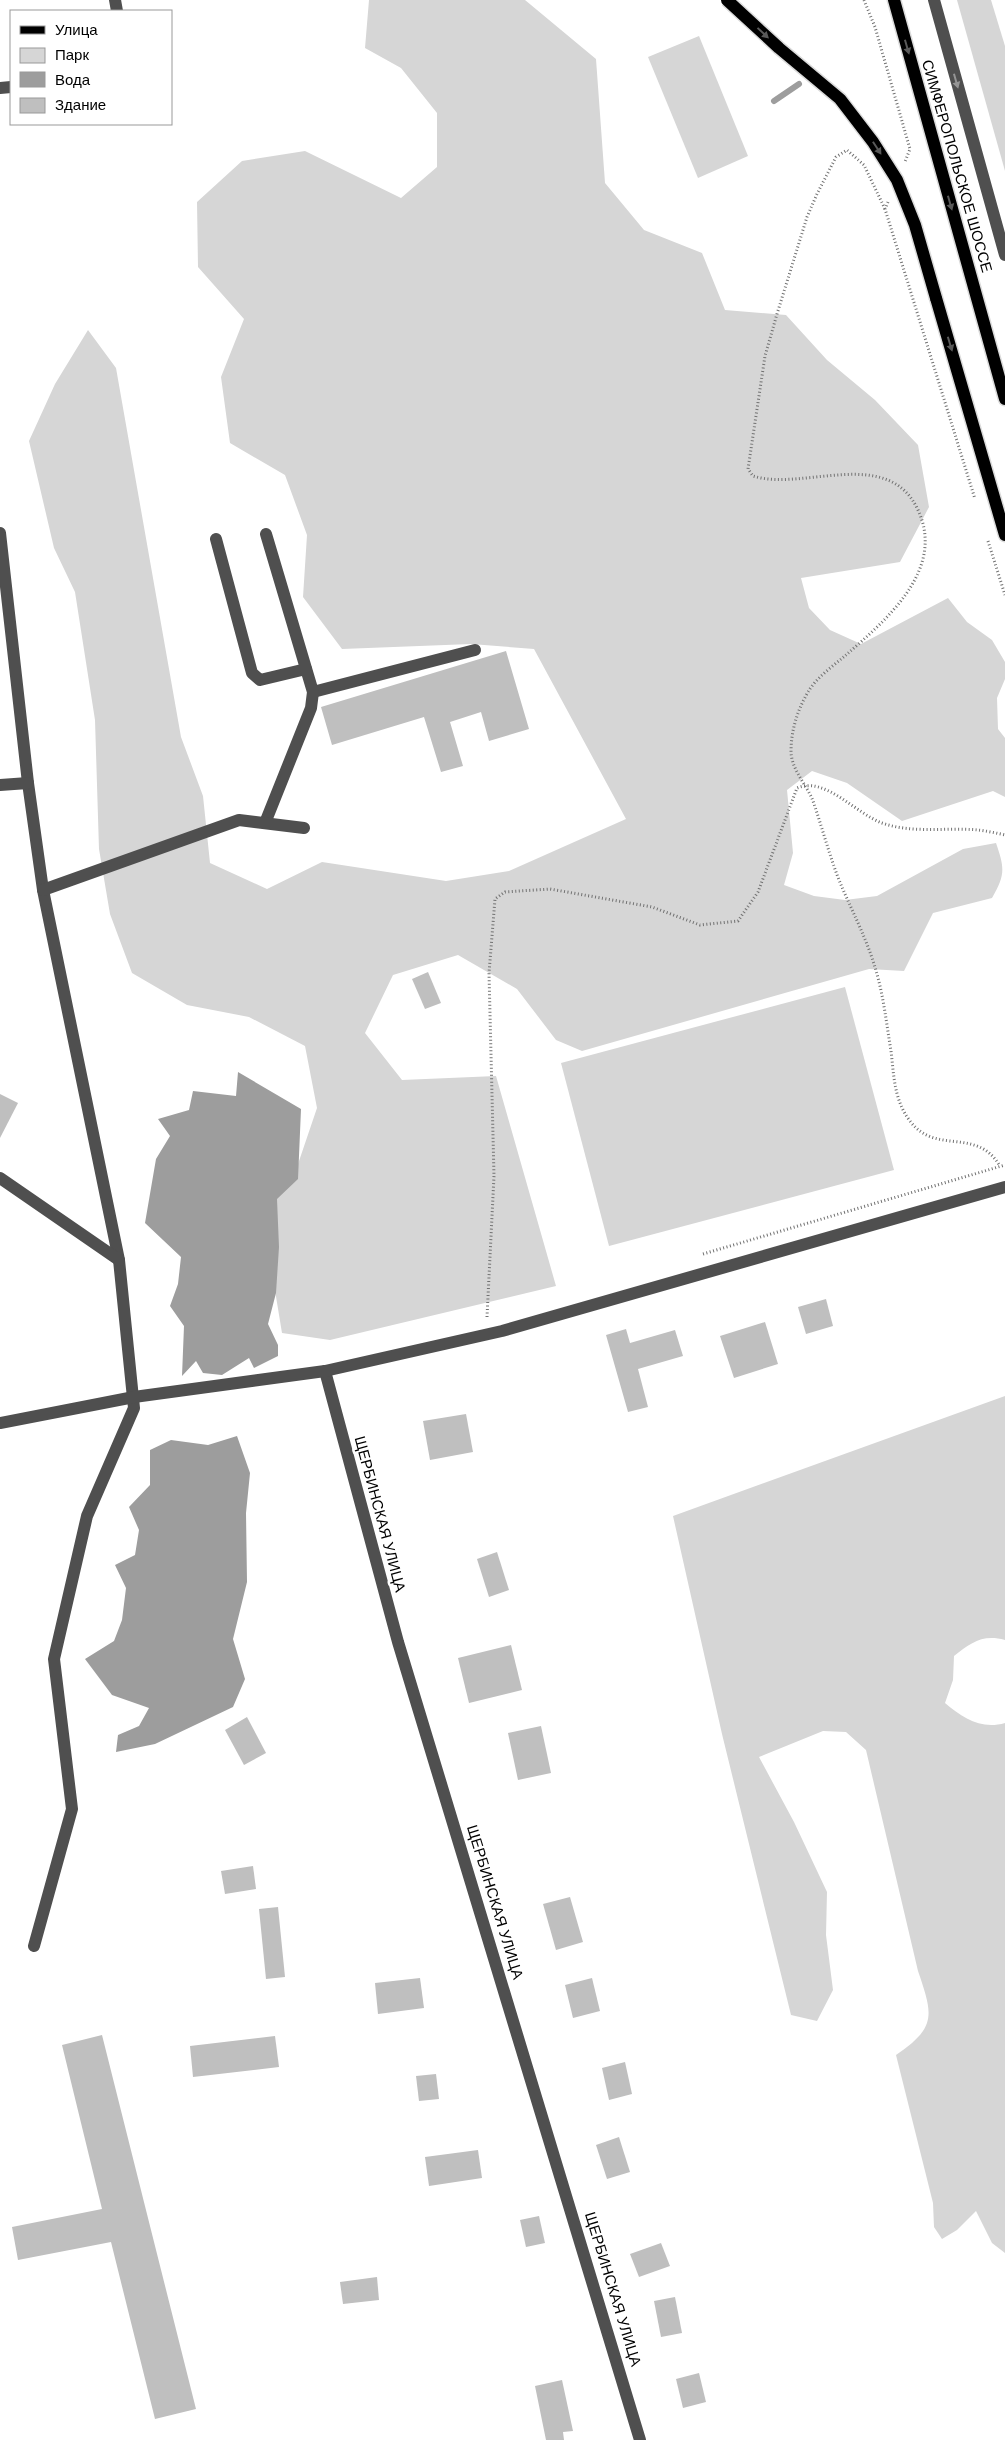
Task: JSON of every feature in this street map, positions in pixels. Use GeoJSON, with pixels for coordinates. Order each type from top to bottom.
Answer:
{"type":"FeatureCollection","features":[{"type":"Feature","properties":{"kind":"main road"},"geometry":{"type":"LineString","coordinates":[[727,0],[779,48],[840,99],[873,142],[898,180],[912,216],[1005,535]]}},
{"type":"Feature","properties":{"kind":"main road","name":"СИМФЕРОПОЛЬСКОЕ ШОССЕ"},"geometry":{"type":"LineString","coordinates":[[894,0],[1005,398]]}},
{"type":"Feature","properties":{"kind":"street"},"geometry":{"type":"LineString","coordinates":[[934,0],[1005,255]]}},
{"type":"Feature","properties":{"kind":"street"},"geometry":{"type":"LineString","coordinates":[[0,533],[28,783],[43,890],[119,1260],[134,1397],[134,1408],[87,1516],[54,1659],[72,1809],[34,1946]]}},
{"type":"Feature","properties":{"kind":"street"},"geometry":{"type":"LineString","coordinates":[[264,823],[311,708],[313,692],[266,534]]}},
{"type":"Feature","properties":{"kind":"street"},"geometry":{"type":"LineString","coordinates":[[216,539],[252,673],[260,680],[306,669]]}},
{"type":"Feature","properties":{"kind":"street"},"geometry":{"type":"LineString","coordinates":[[313,692],[476,650]]}},
{"type":"Feature","properties":{"kind":"street"},"geometry":{"type":"LineString","coordinates":[[0,785],[28,783]]}},
{"type":"Feature","properties":{"kind":"street"},"geometry":{"type":"LineString","coordinates":[[43,890],[239,820],[304,828]]}},
{"type":"Feature","properties":{"kind":"street"},"geometry":{"type":"LineString","coordinates":[[0,1178],[119,1260]]}},
{"type":"Feature","properties":{"kind":"street"},"geometry":{"type":"LineString","coordinates":[[0,1423],[134,1397],[326,1371],[502,1331],[1005,1188]]}},
{"type":"Feature","properties":{"kind":"street","name":"ЩЕРБИНСКАЯ УЛИЦА"},"geometry":{"type":"LineString","coordinates":[[326,1371],[398,1642],[640,2440]]}},
{"type":"Feature","properties":{"kind":"path"},"geometry":{"type":"LineString","coordinates":[[885,210],[864,165],[847,150],[836,157],[807,217],[774,322],[765,356],[748,468],[752,476],[759,478],[782,479],[840,474],[872,476],[894,484],[910,496],[919,512],[926,537],[925,554],[919,574],[889,616],[827,671],[808,691],[795,719],[791,756],[795,769],[812,798],[839,878],[873,961],[882,996],[895,1090],[901,1107],[910,1122],[922,1134],[934,1140],[965,1142],[984,1149],[995,1157],[1000,1166]]}},
{"type":"Feature","properties":{"kind":"path"},"geometry":{"type":"LineString","coordinates":[[487,1317],[494,1176],[489,973],[495,899],[505,892],[550,890],[652,907],[700,925],[738,921],[758,892],[797,788],[804,785],[816,785],[838,795],[860,813],[884,824],[919,830],[979,830],[1005,835]]}},
{"type":"Feature","properties":{"kind":"path"},"geometry":{"type":"LineString","coordinates":[[698,1256],[1005,1165]]}},
{"type":"Feature","properties":{"kind":"path"},"geometry":{"type":"LineString","coordinates":[[477,1319],[493,1316]]}},
{"type":"Feature","properties":{"kind":"green space"},"geometry":{"type":"Polygon","coordinates":[[[369,0],[525,0],[596,59],[605,183],[644,230],[702,253],[725,310],[786,315],[827,360],[875,400],[918,445],[929,507],[900,562],[801,578],[809,608],[830,630],[861,644],[948,598],[967,622],[992,640],[1005,662],[1005,679],[997,698],[998,729],[1005,738],[1005,797],[993,791],[902,821],[847,783],[812,771],[787,790],[793,853],[784,885],[814,896],[845,900],[877,896],[963,849],[996,843],[1001,859],[1002,872],[992,898],[933,913],[904,971],[869,969],[582,1051],[556,1040],[517,989],[458,955],[393,975],[365,1033],[402,1080],[496,1076],[556,1286],[330,1340],[282,1333],[268,1248],[268,1185],[298,1164],[317,1108],[305,1046],[249,1017],[187,1005],[132,973],[110,914],[99,849],[95,720],[75,592],[54,548],[29,441],[55,384],[88,330],[116,368],[181,737],[203,796],[210,863],[267,889],[322,862],[446,881],[509,871],[626,819],[534,649],[471,644],[342,649],[303,597],[307,535],[285,475],[230,443],[221,377],[244,319],[198,267],[197,202],[242,161],[305,151],[401,198],[437,167],[437,113],[401,68],[365,48],[369,0]]]}},
{"type":"Feature","properties":{"kind":"green space"},"geometry":{"type":"Polygon","coordinates":[[[957,0],[991,0],[1005,46],[1005,171],[957,0]]]}},
{"type":"Feature","properties":{"kind":"green space"},"geometry":{"type":"Polygon","coordinates":[[[699,36],[748,156],[698,178],[648,57],[699,36]]]}},
{"type":"Feature","properties":{"kind":"green space"},"geometry":{"type":"Polygon","coordinates":[[[845,987],[894,1170],[609,1246],[561,1063],[845,987]]]}},
{"type":"Feature","properties":{"kind":"green space"},"geometry":{"type":"Polygon","coordinates":[[[1005,1396],[1005,1640],[997,1638],[983,1639],[966,1647],[954,1656],[953,1680],[945,1703],[966,1718],[980,1724],[996,1725],[1005,1723],[1005,2253],[992,2243],[976,2211],[957,2230],[942,2239],[934,2227],[933,2203],[896,2055],[919,2036],[925,2028],[928,2019],[927,1999],[918,1971],[866,1750],[846,1732],[823,1731],[759,1757],[794,1822],[827,1892],[826,1935],[833,1990],[817,2021],[791,2015],[722,1734],[673,1516],[1005,1396]]]}},
{"type":"Feature","properties":{"kind":"water"},"geometry":{"type":"Polygon","coordinates":[[[238,1072],[301,1109],[298,1179],[277,1199],[279,1247],[276,1293],[268,1324],[278,1345],[278,1356],[254,1368],[249,1358],[222,1375],[203,1373],[196,1361],[182,1376],[184,1326],[170,1306],[178,1284],[181,1257],[145,1223],[156,1159],[170,1136],[158,1119],[189,1110],[193,1091],[236,1096],[238,1072]]]}},
{"type":"Feature","properties":{"kind":"water"},"geometry":{"type":"Polygon","coordinates":[[[237,1436],[250,1473],[246,1513],[247,1582],[233,1639],[245,1679],[233,1707],[155,1744],[116,1752],[118,1735],[139,1726],[149,1708],[112,1695],[85,1659],[114,1641],[122,1620],[126,1588],[115,1565],[135,1555],[139,1530],[129,1507],[150,1485],[150,1450],[171,1440],[208,1445],[237,1436]]]}},
{"type":"Feature","properties":{"kind":"building"},"geometry":{"type":"Polygon","coordinates":[[[506,651],[529,729],[489,741],[481,712],[450,722],[463,766],[441,772],[424,717],[332,745],[321,707],[506,651]]]}},
{"type":"Feature","properties":{"kind":"building"},"geometry":{"type":"Polygon","coordinates":[[[428,972],[441,1003],[425,1009],[412,979],[428,972]]]}},
{"type":"Feature","properties":{"kind":"building"},"geometry":{"type":"Polygon","coordinates":[[[0,1094],[18,1103],[0,1138],[0,1094]]]}},
{"type":"Feature","properties":{"kind":"building"},"geometry":{"type":"Polygon","coordinates":[[[826,1299],[833,1326],[806,1334],[798,1307],[826,1299]]]}},
{"type":"Feature","properties":{"kind":"building"},"geometry":{"type":"Polygon","coordinates":[[[765,1322],[778,1364],[734,1378],[720,1336],[765,1322]]]}},
{"type":"Feature","properties":{"kind":"building"},"geometry":{"type":"Polygon","coordinates":[[[626,1329],[630,1343],[675,1330],[683,1356],[638,1369],[648,1407],[628,1412],[606,1335],[626,1329]]]}},
{"type":"Feature","properties":{"kind":"building"},"geometry":{"type":"Polygon","coordinates":[[[466,1414],[473,1452],[430,1460],[423,1421],[466,1414]]]}},
{"type":"Feature","properties":{"kind":"building"},"geometry":{"type":"Polygon","coordinates":[[[497,1552],[509,1590],[489,1597],[477,1559],[497,1552]]]}},
{"type":"Feature","properties":{"kind":"building"},"geometry":{"type":"Polygon","coordinates":[[[511,1645],[522,1690],[469,1703],[458,1658],[511,1645]]]}},
{"type":"Feature","properties":{"kind":"building"},"geometry":{"type":"Polygon","coordinates":[[[247,1717],[266,1753],[244,1765],[225,1730],[247,1717]]]}},
{"type":"Feature","properties":{"kind":"building"},"geometry":{"type":"Polygon","coordinates":[[[541,1726],[551,1773],[518,1780],[508,1733],[541,1726]]]}},
{"type":"Feature","properties":{"kind":"building"},"geometry":{"type":"Polygon","coordinates":[[[253,1866],[256,1889],[225,1894],[221,1871],[253,1866]]]}},
{"type":"Feature","properties":{"kind":"building"},"geometry":{"type":"Polygon","coordinates":[[[570,1897],[583,1942],[556,1950],[543,1904],[570,1897]]]}},
{"type":"Feature","properties":{"kind":"building"},"geometry":{"type":"Polygon","coordinates":[[[278,1907],[285,1977],[266,1979],[259,1909],[278,1907]]]}},
{"type":"Feature","properties":{"kind":"building"},"geometry":{"type":"Polygon","coordinates":[[[420,1978],[424,2008],[378,2014],[375,1983],[420,1978]]]}},
{"type":"Feature","properties":{"kind":"building"},"geometry":{"type":"Polygon","coordinates":[[[592,1978],[600,2011],[573,2018],[565,1985],[592,1978]]]}},
{"type":"Feature","properties":{"kind":"building"},"geometry":{"type":"Polygon","coordinates":[[[102,2035],[196,2409],[155,2419],[111,2242],[18,2260],[12,2227],[102,2209],[62,2045],[102,2035]]]}},
{"type":"Feature","properties":{"kind":"building"},"geometry":{"type":"Polygon","coordinates":[[[275,2036],[279,2067],[193,2077],[190,2046],[275,2036]]]}},
{"type":"Feature","properties":{"kind":"building"},"geometry":{"type":"Polygon","coordinates":[[[625,2062],[632,2094],[609,2100],[602,2068],[625,2062]]]}},
{"type":"Feature","properties":{"kind":"building"},"geometry":{"type":"Polygon","coordinates":[[[436,2074],[439,2099],[419,2101],[416,2076],[436,2074]]]}},
{"type":"Feature","properties":{"kind":"building"},"geometry":{"type":"Polygon","coordinates":[[[619,2137],[630,2172],[607,2179],[596,2145],[619,2137]]]}},
{"type":"Feature","properties":{"kind":"building"},"geometry":{"type":"Polygon","coordinates":[[[478,2150],[482,2178],[429,2186],[425,2157],[478,2150]]]}},
{"type":"Feature","properties":{"kind":"building"},"geometry":{"type":"Polygon","coordinates":[[[539,2216],[545,2243],[526,2247],[520,2220],[539,2216]]]}},
{"type":"Feature","properties":{"kind":"building"},"geometry":{"type":"Polygon","coordinates":[[[661,2243],[670,2266],[639,2277],[630,2254],[661,2243]]]}},
{"type":"Feature","properties":{"kind":"building"},"geometry":{"type":"Polygon","coordinates":[[[377,2277],[379,2300],[343,2304],[340,2282],[377,2277]]]}},
{"type":"Feature","properties":{"kind":"building"},"geometry":{"type":"Polygon","coordinates":[[[675,2297],[682,2333],[661,2337],[654,2301],[675,2297]]]}},
{"type":"Feature","properties":{"kind":"building"},"geometry":{"type":"Polygon","coordinates":[[[699,2373],[706,2402],[683,2408],[676,2379],[699,2373]]]}},
{"type":"Feature","properties":{"kind":"building"},"geometry":{"type":"Polygon","coordinates":[[[562,2380],[573,2431],[563,2432],[564,2440],[546,2440],[535,2386],[562,2380]]]}},
{"type":"Feature","properties":{"kind":"waterway"},"geometry":{"type":"LineString","coordinates":[[774,101],[799,84]]}}]}
